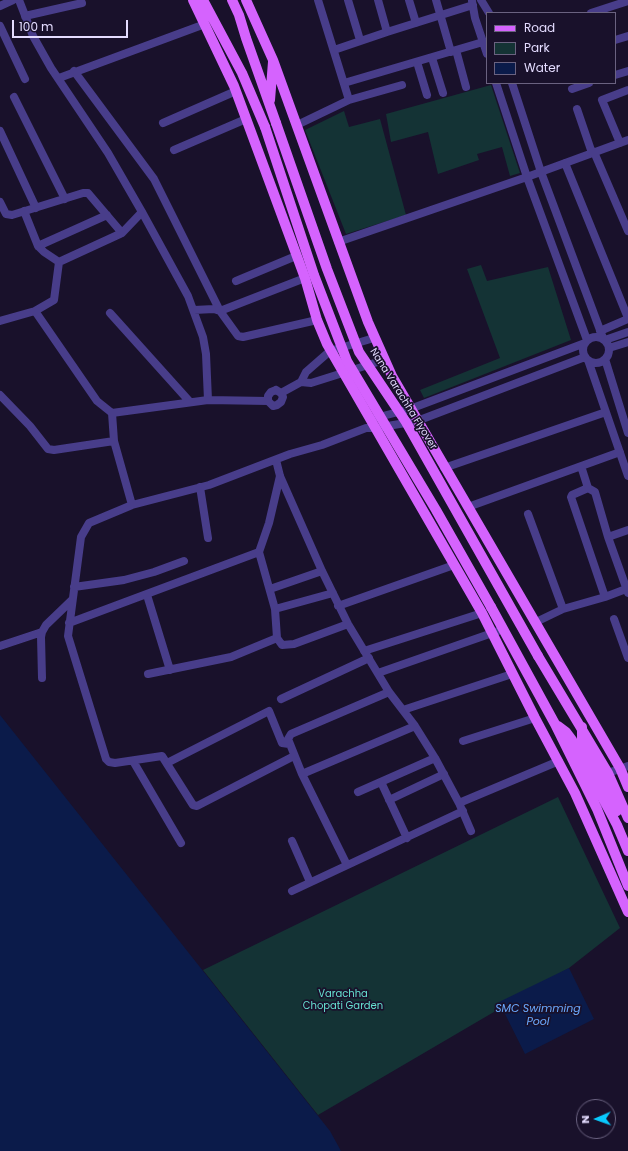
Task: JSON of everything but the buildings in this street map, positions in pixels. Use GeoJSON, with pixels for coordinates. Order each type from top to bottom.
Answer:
{"type":"FeatureCollection","features":[{"type":"Feature","properties":{"kind":"main road"},"geometry":{"type":"LineString","coordinates":[[194,0],[236,91],[305,278],[317,320],[330,351],[371,425],[454,565],[486,610],[502,629],[555,724],[598,809],[628,886]]}},
{"type":"Feature","properties":{"kind":"main road"},"geometry":{"type":"LineString","coordinates":[[203,0],[242,73],[264,127],[314,275],[347,361],[436,510],[486,610],[492,634],[575,793],[628,912]]}},
{"type":"Feature","properties":{"kind":"main road","name":"Nana Varachha Flyover"},"geometry":{"type":"LineString","coordinates":[[232,0],[239,14],[246,38],[327,269],[359,352],[406,422],[538,656],[582,727],[608,773],[628,818]]}},
{"type":"Feature","properties":{"kind":"main road"},"geometry":{"type":"LineString","coordinates":[[246,0],[273,60],[298,125],[338,242],[374,338],[384,360],[444,468],[569,680],[624,767],[627,782]]}},
{"type":"Feature","properties":{"kind":"main road"},"geometry":{"type":"LineString","coordinates":[[239,14],[259,28]]}},
{"type":"Feature","properties":{"kind":"main road"},"geometry":{"type":"LineString","coordinates":[[221,58],[223,37]]}},
{"type":"Feature","properties":{"kind":"main road"},"geometry":{"type":"LineString","coordinates":[[221,58],[242,73]]}},
{"type":"Feature","properties":{"kind":"main road"},"geometry":{"type":"LineString","coordinates":[[269,104],[273,60]]}},
{"type":"Feature","properties":{"kind":"main road"},"geometry":{"type":"LineString","coordinates":[[558,688],[569,680]]}},
{"type":"Feature","properties":{"kind":"main road"},"geometry":{"type":"LineString","coordinates":[[555,724],[566,732],[572,740],[617,825],[628,851]]}},
{"type":"Feature","properties":{"kind":"main road"},"geometry":{"type":"LineString","coordinates":[[582,727],[582,744],[609,793],[628,834]]}},
{"type":"Feature","properties":{"kind":"street"},"geometry":{"type":"LineString","coordinates":[[0,6],[13,0]]}},
{"type":"Feature","properties":{"kind":"street"},"geometry":{"type":"LineString","coordinates":[[19,0],[33,36],[108,153],[188,296],[203,337],[206,354],[208,400]]}},
{"type":"Feature","properties":{"kind":"street"},"geometry":{"type":"LineString","coordinates":[[318,0],[349,100]]}},
{"type":"Feature","properties":{"kind":"street"},"geometry":{"type":"LineString","coordinates":[[348,0],[360,40]]}},
{"type":"Feature","properties":{"kind":"street"},"geometry":{"type":"LineString","coordinates":[[378,0],[387,32]]}},
{"type":"Feature","properties":{"kind":"street"},"geometry":{"type":"LineString","coordinates":[[409,0],[416,23]]}},
{"type":"Feature","properties":{"kind":"street"},"geometry":{"type":"LineString","coordinates":[[436,0],[440,16],[466,87]]}},
{"type":"Feature","properties":{"kind":"street"},"geometry":{"type":"LineString","coordinates":[[481,0],[488,12]]}},
{"type":"Feature","properties":{"kind":"street"},"geometry":{"type":"LineString","coordinates":[[594,12],[628,1]]}},
{"type":"Feature","properties":{"kind":"street"},"geometry":{"type":"LineString","coordinates":[[25,16],[82,3]]}},
{"type":"Feature","properties":{"kind":"street"},"geometry":{"type":"LineString","coordinates":[[334,50],[360,40],[440,16],[473,3],[475,18],[486,51]]}},
{"type":"Feature","properties":{"kind":"street"},"geometry":{"type":"LineString","coordinates":[[59,78],[205,24]]}},
{"type":"Feature","properties":{"kind":"street"},"geometry":{"type":"LineString","coordinates":[[0,26],[25,79]]}},
{"type":"Feature","properties":{"kind":"street"},"geometry":{"type":"LineString","coordinates":[[616,40],[628,36]]}},
{"type":"Feature","properties":{"kind":"street"},"geometry":{"type":"LineString","coordinates":[[344,83],[483,42]]}},
{"type":"Feature","properties":{"kind":"street"},"geometry":{"type":"LineString","coordinates":[[432,58],[443,93]]}},
{"type":"Feature","properties":{"kind":"street"},"geometry":{"type":"LineString","coordinates":[[417,62],[427,95]]}},
{"type":"Feature","properties":{"kind":"street"},"geometry":{"type":"LineString","coordinates":[[616,75],[628,71]]}},
{"type":"Feature","properties":{"kind":"street"},"geometry":{"type":"LineString","coordinates":[[74,72],[154,179],[220,311],[238,336],[240,337],[317,320]]}},
{"type":"Feature","properties":{"kind":"street"},"geometry":{"type":"LineString","coordinates":[[496,84],[527,177],[586,342],[583,351],[628,476]]}},
{"type":"Feature","properties":{"kind":"street"},"geometry":{"type":"LineString","coordinates":[[371,425],[417,420],[586,358],[597,363],[605,359],[608,354],[609,348],[603,336],[542,172],[512,84]]}},
{"type":"Feature","properties":{"kind":"street"},"geometry":{"type":"LineString","coordinates":[[572,88],[586,84]]}},
{"type":"Feature","properties":{"kind":"street"},"geometry":{"type":"LineString","coordinates":[[298,125],[349,100],[402,85]]}},
{"type":"Feature","properties":{"kind":"street"},"geometry":{"type":"LineString","coordinates":[[628,90],[602,100],[628,149]]}},
{"type":"Feature","properties":{"kind":"street"},"geometry":{"type":"LineString","coordinates":[[163,123],[236,91]]}},
{"type":"Feature","properties":{"kind":"street"},"geometry":{"type":"LineString","coordinates":[[14,97],[65,199]]}},
{"type":"Feature","properties":{"kind":"street"},"geometry":{"type":"LineString","coordinates":[[576,109],[593,153],[628,231]]}},
{"type":"Feature","properties":{"kind":"street"},"geometry":{"type":"LineString","coordinates":[[174,150],[246,119]]}},
{"type":"Feature","properties":{"kind":"street"},"geometry":{"type":"LineString","coordinates":[[0,131],[36,208]]}},
{"type":"Feature","properties":{"kind":"street"},"geometry":{"type":"LineString","coordinates":[[338,242],[542,172],[624,141]]}},
{"type":"Feature","properties":{"kind":"street"},"geometry":{"type":"LineString","coordinates":[[565,163],[628,319],[603,336]]}},
{"type":"Feature","properties":{"kind":"street"},"geometry":{"type":"LineString","coordinates":[[0,202],[4,211],[8,215],[88,193],[122,233]]}},
{"type":"Feature","properties":{"kind":"street"},"geometry":{"type":"LineString","coordinates":[[24,211],[38,246],[59,262]]}},
{"type":"Feature","properties":{"kind":"street"},"geometry":{"type":"LineString","coordinates":[[59,262],[122,233],[142,212]]}},
{"type":"Feature","properties":{"kind":"street"},"geometry":{"type":"LineString","coordinates":[[38,246],[106,215]]}},
{"type":"Feature","properties":{"kind":"street"},"geometry":{"type":"LineString","coordinates":[[236,281],[296,256]]}},
{"type":"Feature","properties":{"kind":"street"},"geometry":{"type":"LineString","coordinates":[[0,321],[35,311],[54,299],[59,262]]}},
{"type":"Feature","properties":{"kind":"street"},"geometry":{"type":"LineString","coordinates":[[194,310],[214,309],[220,311],[305,278]]}},
{"type":"Feature","properties":{"kind":"street"},"geometry":{"type":"LineString","coordinates":[[35,311],[97,401],[112,413],[166,407],[208,400],[268,401],[273,406],[277,405],[281,402],[283,397],[281,394],[300,382],[306,372],[330,351],[374,338]]}},
{"type":"Feature","properties":{"kind":"street"},"geometry":{"type":"LineString","coordinates":[[110,312],[190,402]]}},
{"type":"Feature","properties":{"kind":"street"},"geometry":{"type":"LineString","coordinates":[[294,756],[197,806],[193,805],[167,763],[160,756],[114,763],[111,763],[106,759],[68,630],[81,537],[89,524],[132,505],[200,487],[322,445],[410,409],[586,342],[594,336],[628,332]]}},
{"type":"Feature","properties":{"kind":"street"},"geometry":{"type":"LineString","coordinates":[[609,348],[628,342]]}},
{"type":"Feature","properties":{"kind":"street"},"geometry":{"type":"LineString","coordinates":[[605,359],[628,433]]}},
{"type":"Feature","properties":{"kind":"street"},"geometry":{"type":"LineString","coordinates":[[300,382],[311,383],[384,360]]}},
{"type":"Feature","properties":{"kind":"street"},"geometry":{"type":"LineString","coordinates":[[0,395],[30,426],[48,449],[54,450],[114,441]]}},
{"type":"Feature","properties":{"kind":"street"},"geometry":{"type":"LineString","coordinates":[[444,468],[606,412]]}},
{"type":"Feature","properties":{"kind":"street"},"geometry":{"type":"LineString","coordinates":[[112,413],[114,441],[132,505]]}},
{"type":"Feature","properties":{"kind":"street"},"geometry":{"type":"LineString","coordinates":[[468,507],[620,452]]}},
{"type":"Feature","properties":{"kind":"street"},"geometry":{"type":"LineString","coordinates":[[276,460],[280,476],[338,606],[389,692],[404,710],[435,758],[463,811],[471,831]]}},
{"type":"Feature","properties":{"kind":"street"},"geometry":{"type":"LineString","coordinates":[[536,622],[563,609],[627,591],[625,572],[608,537],[595,492],[588,488],[581,466]]}},
{"type":"Feature","properties":{"kind":"street"},"geometry":{"type":"LineString","coordinates":[[280,476],[269,524],[259,552],[276,609],[277,638],[282,645],[294,644],[348,624]]}},
{"type":"Feature","properties":{"kind":"street"},"geometry":{"type":"LineString","coordinates":[[200,487],[208,538]]}},
{"type":"Feature","properties":{"kind":"street"},"geometry":{"type":"LineString","coordinates":[[588,488],[572,495],[571,497],[605,596]]}},
{"type":"Feature","properties":{"kind":"street"},"geometry":{"type":"LineString","coordinates":[[528,514],[563,609]]}},
{"type":"Feature","properties":{"kind":"street"},"geometry":{"type":"LineString","coordinates":[[608,537],[628,530]]}},
{"type":"Feature","properties":{"kind":"street"},"geometry":{"type":"LineString","coordinates":[[69,623],[259,552]]}},
{"type":"Feature","properties":{"kind":"street"},"geometry":{"type":"LineString","coordinates":[[74,587],[124,580],[154,572],[184,561]]}},
{"type":"Feature","properties":{"kind":"street"},"geometry":{"type":"LineString","coordinates":[[338,606],[454,565]]}},
{"type":"Feature","properties":{"kind":"street"},"geometry":{"type":"LineString","coordinates":[[270,589],[322,571]]}},
{"type":"Feature","properties":{"kind":"street"},"geometry":{"type":"LineString","coordinates":[[276,609],[333,593]]}},
{"type":"Feature","properties":{"kind":"street"},"geometry":{"type":"LineString","coordinates":[[147,595],[170,670]]}},
{"type":"Feature","properties":{"kind":"street"},"geometry":{"type":"LineString","coordinates":[[42,678],[42,632],[46,625],[72,600]]}},
{"type":"Feature","properties":{"kind":"street"},"geometry":{"type":"LineString","coordinates":[[281,699],[367,655],[486,610]]}},
{"type":"Feature","properties":{"kind":"street"},"geometry":{"type":"LineString","coordinates":[[614,619],[628,658]]}},
{"type":"Feature","properties":{"kind":"street"},"geometry":{"type":"LineString","coordinates":[[378,673],[492,634],[502,629]]}},
{"type":"Feature","properties":{"kind":"street"},"geometry":{"type":"LineString","coordinates":[[0,646],[42,632]]}},
{"type":"Feature","properties":{"kind":"street"},"geometry":{"type":"LineString","coordinates":[[148,674],[230,657],[277,638]]}},
{"type":"Feature","properties":{"kind":"street"},"geometry":{"type":"LineString","coordinates":[[404,710],[512,674]]}},
{"type":"Feature","properties":{"kind":"street"},"geometry":{"type":"LineString","coordinates":[[348,865],[302,774],[288,739],[291,734],[389,692]]}},
{"type":"Feature","properties":{"kind":"street"},"geometry":{"type":"LineString","coordinates":[[167,763],[268,711],[282,743],[289,744]]}},
{"type":"Feature","properties":{"kind":"street"},"geometry":{"type":"LineString","coordinates":[[464,741],[535,718]]}},
{"type":"Feature","properties":{"kind":"street"},"geometry":{"type":"LineString","coordinates":[[302,774],[415,726]]}},
{"type":"Feature","properties":{"kind":"street"},"geometry":{"type":"LineString","coordinates":[[358,792],[435,758]]}},
{"type":"Feature","properties":{"kind":"street"},"geometry":{"type":"LineString","coordinates":[[133,761],[181,842]]}},
{"type":"Feature","properties":{"kind":"street"},"geometry":{"type":"LineString","coordinates":[[459,803],[559,761]]}},
{"type":"Feature","properties":{"kind":"street"},"geometry":{"type":"LineString","coordinates":[[608,773],[624,767]]}},
{"type":"Feature","properties":{"kind":"street"},"geometry":{"type":"LineString","coordinates":[[389,800],[444,774]]}},
{"type":"Feature","properties":{"kind":"street"},"geometry":{"type":"LineString","coordinates":[[381,782],[407,838]]}},
{"type":"Feature","properties":{"kind":"street"},"geometry":{"type":"LineString","coordinates":[[613,785],[627,782]]}},
{"type":"Feature","properties":{"kind":"street"},"geometry":{"type":"LineString","coordinates":[[292,891],[463,811]]}},
{"type":"Feature","properties":{"kind":"street"},"geometry":{"type":"LineString","coordinates":[[292,841],[310,882]]}},
{"type":"Feature","properties":{"kind":"green space"},"geometry":{"type":"Polygon","coordinates":[[[491,85],[520,173],[510,176],[502,147],[477,154],[479,160],[438,174],[428,132],[391,142],[386,114],[491,85]]]}},
{"type":"Feature","properties":{"kind":"green space"},"geometry":{"type":"Polygon","coordinates":[[[344,111],[349,127],[380,119],[406,215],[346,234],[305,130],[344,111]]]}},
{"type":"Feature","properties":{"kind":"green space"},"geometry":{"type":"Polygon","coordinates":[[[481,265],[487,281],[548,267],[571,340],[424,398],[420,390],[500,358],[467,269],[481,265]]]}},
{"type":"Feature","properties":{"kind":"green space","name":"Varachha Chopati Garden"},"geometry":{"type":"Polygon","coordinates":[[[558,797],[620,928],[569,968],[318,1115],[203,970],[558,797]]]}},
{"type":"Feature","properties":{"kind":"water"},"geometry":{"type":"Polygon","coordinates":[[[0,715],[330,1131],[341,1151],[0,1151],[0,715]]]}},
{"type":"Feature","properties":{"kind":"water","name":"SMC Swimming Pool"},"geometry":{"type":"Polygon","coordinates":[[[569,968],[594,1019],[525,1054],[499,1002],[569,968]]]}}]}
